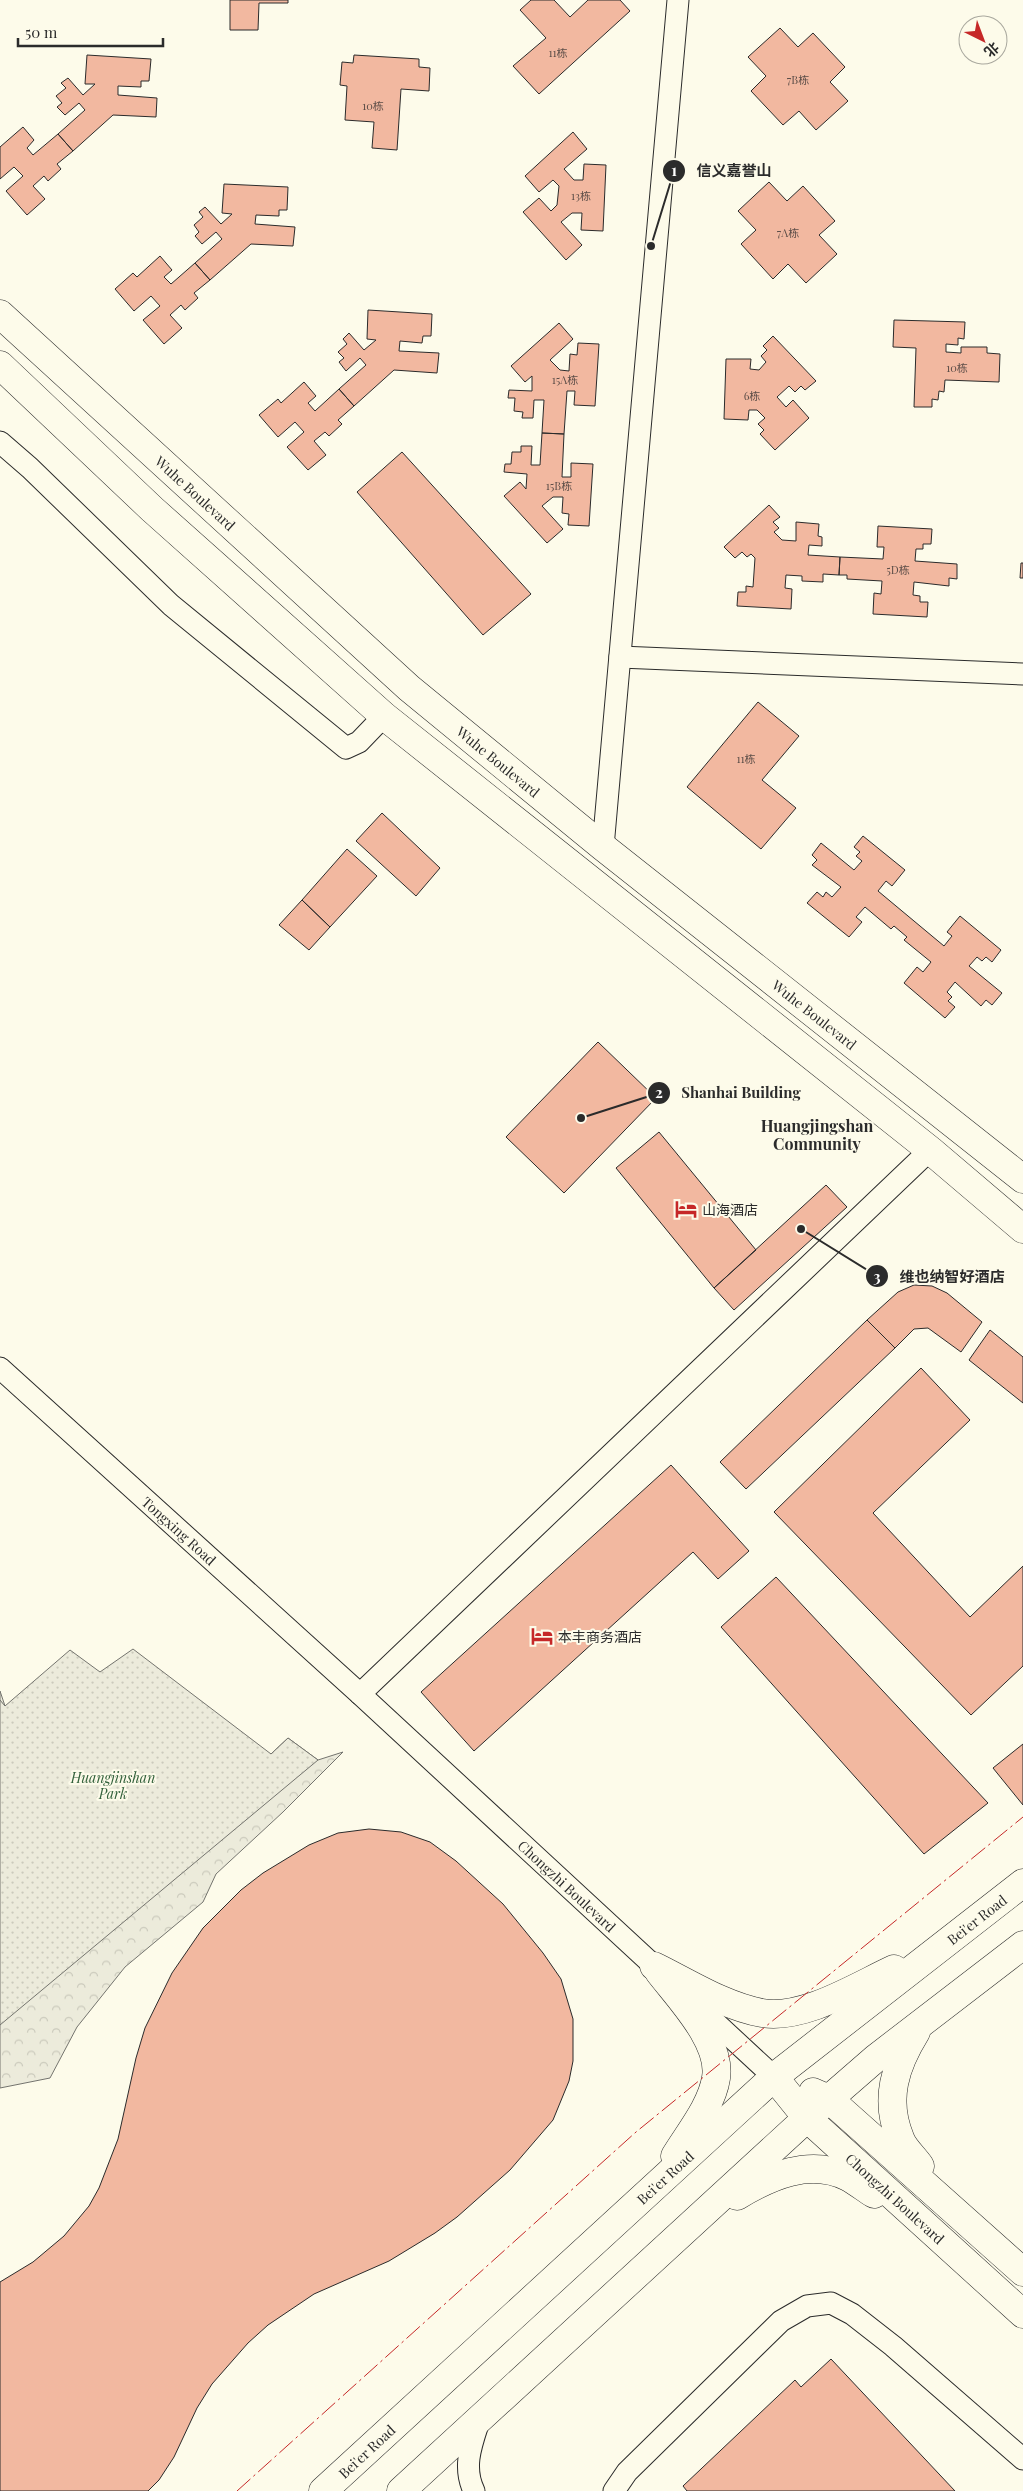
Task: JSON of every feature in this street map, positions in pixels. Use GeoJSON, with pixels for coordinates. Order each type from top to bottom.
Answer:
{"type":"FeatureCollection","features":[{"type":"Feature","properties":{"kind":"main road","name":"Wuhe Boulevard"},"geometry":{"type":"LineString","coordinates":[[0,314],[409,688],[603,847],[1023,1179]]}},
{"type":"Feature","properties":{"kind":"main road"},"geometry":{"type":"LineString","coordinates":[[0,365],[152,509],[384,716],[930,1150],[1023,1229]]}},
{"type":"Feature","properties":{"kind":"main road","name":"Bei'er Road"},"geometry":{"type":"LineString","coordinates":[[323,2491],[774,2077],[1023,1883]]}},
{"type":"Feature","properties":{"kind":"main road"},"geometry":{"type":"LineString","coordinates":[[401,2491],[807,2118],[876,2058],[1023,1945]]}},
{"type":"Feature","properties":{"kind":"main road"},"geometry":{"type":"LineString","coordinates":[[654,1966],[730,2004],[764,2013],[799,2011],[938,1948]]}},
{"type":"Feature","properties":{"kind":"main road"},"geometry":{"type":"LineString","coordinates":[[654,1966],[701,2026],[712,2045],[716,2077],[706,2102],[660,2181]]}},
{"type":"Feature","properties":{"kind":"main road"},"geometry":{"type":"LineString","coordinates":[[922,2023],[900,2057],[891,2100],[900,2139],[953,2209]]}},
{"type":"Feature","properties":{"kind":"main road","name":"Chongzhi Boulevard"},"geometry":{"type":"LineString","coordinates":[[774,2077],[829,2099],[1023,2272]]}},
{"type":"Feature","properties":{"kind":"main road","name":"Chongzhi Boulevard"},"geometry":{"type":"LineString","coordinates":[[774,2077],[807,2118],[1023,2314]]}},
{"type":"Feature","properties":{"kind":"main road"},"geometry":{"type":"LineString","coordinates":[[691,2224],[758,2183],[789,2171],[823,2169],[847,2177],[927,2226]]}},
{"type":"Feature","properties":{"kind":"street"},"geometry":{"type":"LineString","coordinates":[[603,847],[678,0]]}},
{"type":"Feature","properties":{"kind":"street"},"geometry":{"type":"LineString","coordinates":[[0,442],[30,468],[171,605],[346,748],[359,742],[384,716]]}},
{"type":"Feature","properties":{"kind":"street"},"geometry":{"type":"LineString","coordinates":[[620,657],[1023,674]]}},
{"type":"Feature","properties":{"kind":"street"},"geometry":{"type":"LineString","coordinates":[[360,1694],[930,1150]]}},
{"type":"Feature","properties":{"kind":"street","name":"Tongxing Road"},"geometry":{"type":"LineString","coordinates":[[0,1368],[360,1694]]}},
{"type":"Feature","properties":{"kind":"street","name":"Chongzhi Boulevard"},"geometry":{"type":"LineString","coordinates":[[360,1694],[774,2077]]}},
{"type":"Feature","properties":{"kind":"street"},"geometry":{"type":"LineString","coordinates":[[614,2491],[627,2472],[782,2322],[807,2306],[831,2303],[852,2314],[892,2346],[1023,2459]]}},
{"type":"Feature","properties":{"kind":"street"},"geometry":{"type":"LineString","coordinates":[[474,2491],[470,2482],[467,2465],[480,2418]]}},
{"type":"Feature","properties":{"kind":"green space","name":"Huangjinshan Park"},"geometry":{"type":"Polygon","coordinates":[[[133,1649],[271,1754],[288,1738],[318,1760],[0,2025],[0,1700],[5,1706],[70,1650],[100,1672],[133,1649]]]}},
{"type":"Feature","properties":{"kind":"green space","name":"Huangjinshan Park"},"geometry":{"type":"Polygon","coordinates":[[[0,1691],[5,1706],[271,1754],[288,1738],[318,1760],[343,1752],[283,1812],[216,1874],[203,1902],[125,1967],[77,2027],[50,2078],[0,2088],[0,1691]]]}},
{"type":"Feature","properties":{"kind":"building"},"geometry":{"type":"Polygon","coordinates":[[[230,0],[288,0],[288,3],[259,3],[258,30],[230,30],[230,0]]]}},
{"type":"Feature","properties":{"kind":"building"},"geometry":{"type":"Polygon","coordinates":[[[531,0],[554,0],[570,17],[588,0],[620,0],[630,11],[539,94],[513,66],[546,38],[520,10],[531,0]]]}},
{"type":"Feature","properties":{"kind":"building"},"geometry":{"type":"Polygon","coordinates":[[[780,28],[798,47],[813,33],[845,67],[830,82],[848,101],[816,130],[799,111],[783,125],[751,91],[766,76],[748,57],[780,28]]]}},
{"type":"Feature","properties":{"kind":"building"},"geometry":{"type":"Polygon","coordinates":[[[87,55],[151,59],[149,81],[141,81],[141,87],[118,86],[118,95],[157,98],[156,117],[113,115],[73,151],[58,134],[85,110],[79,103],[65,115],[57,107],[62,103],[56,96],[66,88],[61,83],[68,78],[83,95],[95,84],[85,84],[87,55]]]}},
{"type":"Feature","properties":{"kind":"building"},"geometry":{"type":"Polygon","coordinates":[[[354,55],[419,59],[419,67],[430,68],[429,91],[401,89],[397,150],[372,148],[374,122],[345,120],[347,86],[340,85],[342,62],[353,63],[354,55]]]}},
{"type":"Feature","properties":{"kind":"building"},"geometry":{"type":"Polygon","coordinates":[[[23,127],[34,140],[27,148],[33,155],[58,134],[73,151],[57,164],[61,169],[48,181],[44,176],[33,186],[45,199],[27,215],[6,191],[23,176],[14,167],[0,179],[0,147],[23,127]]]}},
{"type":"Feature","properties":{"kind":"building"},"geometry":{"type":"Polygon","coordinates":[[[573,132],[587,149],[564,169],[574,180],[583,180],[584,164],[606,165],[603,231],[581,230],[582,213],[572,213],[561,222],[582,245],[566,260],[523,212],[539,198],[551,211],[557,205],[559,186],[553,180],[539,192],[525,176],[573,132]]]}},
{"type":"Feature","properties":{"kind":"building"},"geometry":{"type":"Polygon","coordinates":[[[769,182],[787,201],[803,186],[835,221],[819,235],[837,254],[806,283],[788,264],[773,279],[741,244],[756,230],[738,211],[769,182]]]}},
{"type":"Feature","properties":{"kind":"building"},"geometry":{"type":"Polygon","coordinates":[[[224,184],[288,187],[287,210],[279,210],[279,216],[256,215],[255,224],[295,227],[293,246],[251,244],[210,280],[195,263],[222,239],[216,232],[202,244],[195,236],[199,232],[194,225],[203,217],[199,212],[205,207],[221,224],[232,214],[222,213],[224,184]]]}},
{"type":"Feature","properties":{"kind":"building"},"geometry":{"type":"Polygon","coordinates":[[[160,256],[172,270],[164,277],[171,284],[195,263],[210,280],[194,293],[198,298],[185,310],[181,305],[170,315],[182,328],[164,344],[143,320],[160,306],[151,296],[134,311],[115,289],[133,273],[137,277],[160,256]]]}},
{"type":"Feature","properties":{"kind":"building"},"geometry":{"type":"Polygon","coordinates":[[[368,310],[432,314],[431,336],[423,336],[422,343],[400,341],[399,351],[439,353],[437,373],[394,370],[354,406],[339,389],[366,365],[360,358],[346,371],[339,362],[344,358],[338,352],[347,344],[343,339],[349,333],[364,350],[376,340],[367,339],[368,310]]]}},
{"type":"Feature","properties":{"kind":"building"},"geometry":{"type":"Polygon","coordinates":[[[894,320],[965,322],[964,339],[958,338],[958,345],[946,344],[946,352],[961,353],[961,347],[987,347],[987,353],[1000,354],[999,382],[945,380],[944,392],[939,391],[938,400],[932,399],[932,407],[914,407],[916,348],[893,347],[894,320]]]}},
{"type":"Feature","properties":{"kind":"building"},"geometry":{"type":"Polygon","coordinates":[[[559,323],[573,339],[550,360],[560,370],[569,371],[570,354],[577,355],[578,343],[599,344],[595,406],[574,405],[575,391],[567,391],[564,434],[542,433],[544,400],[534,400],[533,418],[522,418],[523,412],[514,411],[515,398],[508,398],[509,390],[532,391],[532,376],[525,382],[511,366],[559,323]]]}},
{"type":"Feature","properties":{"kind":"building"},"geometry":{"type":"Polygon","coordinates":[[[773,336],[816,381],[805,390],[801,386],[795,392],[789,386],[777,397],[786,407],[793,400],[809,418],[775,450],[760,434],[764,430],[758,424],[765,418],[757,410],[749,410],[748,420],[724,419],[726,359],[751,359],[750,369],[759,370],[766,362],[761,356],[767,350],[763,346],[773,336]]]}},
{"type":"Feature","properties":{"kind":"building"},"geometry":{"type":"Polygon","coordinates":[[[304,382],[316,396],[308,403],[315,411],[339,389],[354,406],[338,420],[342,424],[329,436],[325,432],[314,441],[326,455],[308,470],[287,447],[304,432],[295,422],[278,437],[259,415],[278,399],[281,403],[304,382]]]}},
{"type":"Feature","properties":{"kind":"building"},"geometry":{"type":"Polygon","coordinates":[[[542,433],[564,434],[562,477],[571,477],[571,463],[593,464],[589,526],[568,525],[569,514],[562,513],[563,497],[553,497],[542,506],[563,529],[547,543],[504,496],[520,482],[526,489],[527,474],[504,472],[505,464],[511,464],[512,452],[521,452],[521,446],[532,446],[531,465],[540,465],[542,433]]]}},
{"type":"Feature","properties":{"kind":"building"},"geometry":{"type":"Polygon","coordinates":[[[402,452],[531,594],[483,635],[357,492],[402,452]]]}},
{"type":"Feature","properties":{"kind":"building"},"geometry":{"type":"Polygon","coordinates":[[[769,505],[780,517],[773,522],[779,528],[774,532],[782,540],[796,541],[796,522],[819,524],[818,536],[822,537],[822,546],[809,545],[808,555],[840,557],[839,575],[823,574],[823,582],[802,581],[802,576],[786,575],[785,588],[792,589],[791,609],[737,606],[738,592],[746,592],[746,586],[753,587],[755,558],[751,554],[747,557],[742,552],[735,558],[724,547],[769,505]]]}},
{"type":"Feature","properties":{"kind":"building"},"geometry":{"type":"Polygon","coordinates":[[[878,526],[932,529],[931,544],[923,544],[923,549],[916,549],[915,561],[957,564],[957,579],[949,578],[949,586],[914,582],[913,595],[920,596],[920,602],[928,602],[927,617],[873,614],[874,593],[881,594],[882,581],[847,579],[847,575],[839,575],[840,557],[883,559],[884,547],[877,547],[878,526]]]}},
{"type":"Feature","properties":{"kind":"building"},"geometry":{"type":"Polygon","coordinates":[[[1021,563],[1023,563],[1023,578],[1020,578],[1021,563]]]}},
{"type":"Feature","properties":{"kind":"building"},"geometry":{"type":"Polygon","coordinates":[[[758,702],[799,736],[762,780],[796,808],[761,849],[687,787],[758,702]]]}},
{"type":"Feature","properties":{"kind":"building"},"geometry":{"type":"Polygon","coordinates":[[[382,813],[440,868],[416,896],[356,841],[382,813]]]}},
{"type":"Feature","properties":{"kind":"building"},"geometry":{"type":"Polygon","coordinates":[[[863,836],[905,870],[892,886],[886,881],[878,891],[944,946],[952,936],[947,932],[960,916],[1001,950],[992,962],[986,957],[982,961],[977,957],[969,966],[1002,993],[992,1005],[986,1000],[981,1006],[955,982],[947,992],[952,997],[948,1001],[955,1007],[945,1018],[904,983],[917,967],[923,972],[931,962],[904,940],[907,937],[894,926],[891,929],[865,907],[856,917],[862,922],[849,937],[807,903],[817,892],[823,897],[826,892],[832,897],[841,887],[812,865],[817,860],[812,855],[821,843],[854,870],[862,861],[856,856],[860,852],[854,847],[863,836]]]}},
{"type":"Feature","properties":{"kind":"building"},"geometry":{"type":"Polygon","coordinates":[[[347,849],[377,876],[330,927],[302,900],[347,849]]]}},
{"type":"Feature","properties":{"kind":"building"},"geometry":{"type":"Polygon","coordinates":[[[302,900],[330,927],[309,950],[279,925],[302,900]]]}},
{"type":"Feature","properties":{"kind":"building"},"geometry":{"type":"Polygon","coordinates":[[[598,1042],[656,1098],[564,1193],[506,1137],[598,1042]]]}},
{"type":"Feature","properties":{"kind":"building","name":"山海酒店"},"geometry":{"type":"Polygon","coordinates":[[[659,1132],[756,1250],[714,1288],[616,1168],[659,1132]]]}},
{"type":"Feature","properties":{"kind":"building"},"geometry":{"type":"Polygon","coordinates":[[[826,1185],[847,1207],[734,1310],[714,1288],[826,1185]]]}},
{"type":"Feature","properties":{"kind":"building"},"geometry":{"type":"Polygon","coordinates":[[[914,1285],[932,1286],[947,1293],[982,1322],[961,1352],[928,1328],[914,1329],[895,1348],[867,1320],[898,1292],[914,1285]]]}},
{"type":"Feature","properties":{"kind":"building"},"geometry":{"type":"Polygon","coordinates":[[[867,1320],[895,1348],[746,1489],[720,1462],[867,1320]]]}},
{"type":"Feature","properties":{"kind":"building"},"geometry":{"type":"Polygon","coordinates":[[[990,1330],[1023,1357],[1023,1403],[969,1360],[990,1330]]]}},
{"type":"Feature","properties":{"kind":"building"},"geometry":{"type":"Polygon","coordinates":[[[921,1368],[970,1420],[873,1513],[970,1617],[1023,1566],[1023,1666],[971,1715],[774,1512],[921,1368]]]}},
{"type":"Feature","properties":{"kind":"building","name":"本丰商务酒店"},"geometry":{"type":"Polygon","coordinates":[[[671,1465],[749,1551],[718,1579],[693,1552],[474,1751],[421,1692],[671,1465]]]}},
{"type":"Feature","properties":{"kind":"building"},"geometry":{"type":"Polygon","coordinates":[[[776,1577],[988,1803],[924,1854],[721,1627],[776,1577]]]}},
{"type":"Feature","properties":{"kind":"building"},"geometry":{"type":"Polygon","coordinates":[[[1023,1744],[1023,1805],[993,1768],[1023,1744]]]}},
{"type":"Feature","properties":{"kind":"building"},"geometry":{"type":"Polygon","coordinates":[[[369,1829],[401,1832],[430,1842],[456,1861],[503,1904],[543,1953],[561,1979],[573,2019],[573,2061],[569,2081],[553,2120],[510,2170],[457,2217],[389,2261],[314,2294],[268,2325],[248,2343],[212,2384],[197,2408],[174,2457],[159,2480],[148,2491],[0,2491],[0,2282],[33,2262],[64,2236],[89,2206],[99,2188],[118,2139],[136,2058],[145,2028],[172,1973],[203,1928],[241,1890],[263,1873],[309,1845],[338,1833],[369,1829]]]}},
{"type":"Feature","properties":{"kind":"building"},"geometry":{"type":"Polygon","coordinates":[[[831,2359],[955,2491],[687,2491],[683,2486],[795,2380],[801,2387],[831,2359]]]}},
{"type":"Feature","properties":{"kind":"power"},"geometry":{"type":"LineString","coordinates":[[237,2491],[636,2132],[1023,1817]]}},
{"type":"Feature","properties":{"kind":"place","name":"信义嘉誉山"},"geometry":{"type":"Point","coordinates":[651,246]}},
{"type":"Feature","properties":{"kind":"place","name":"Shanhai Building"},"geometry":{"type":"Point","coordinates":[581,1118]}},
{"type":"Feature","properties":{"kind":"place","name":"山海酒店"},"geometry":{"type":"Point","coordinates":[686,1209]}},
{"type":"Feature","properties":{"kind":"place","name":"维也纳智好酒店"},"geometry":{"type":"Point","coordinates":[801,1229]}},
{"type":"Feature","properties":{"kind":"place","name":"本丰商务酒店"},"geometry":{"type":"Point","coordinates":[542,1636]}},
{"type":"Feature","properties":{"kind":"district","name":"Huangjingshan Community"},"geometry":{"type":"Point","coordinates":[817,1134]}}]}
